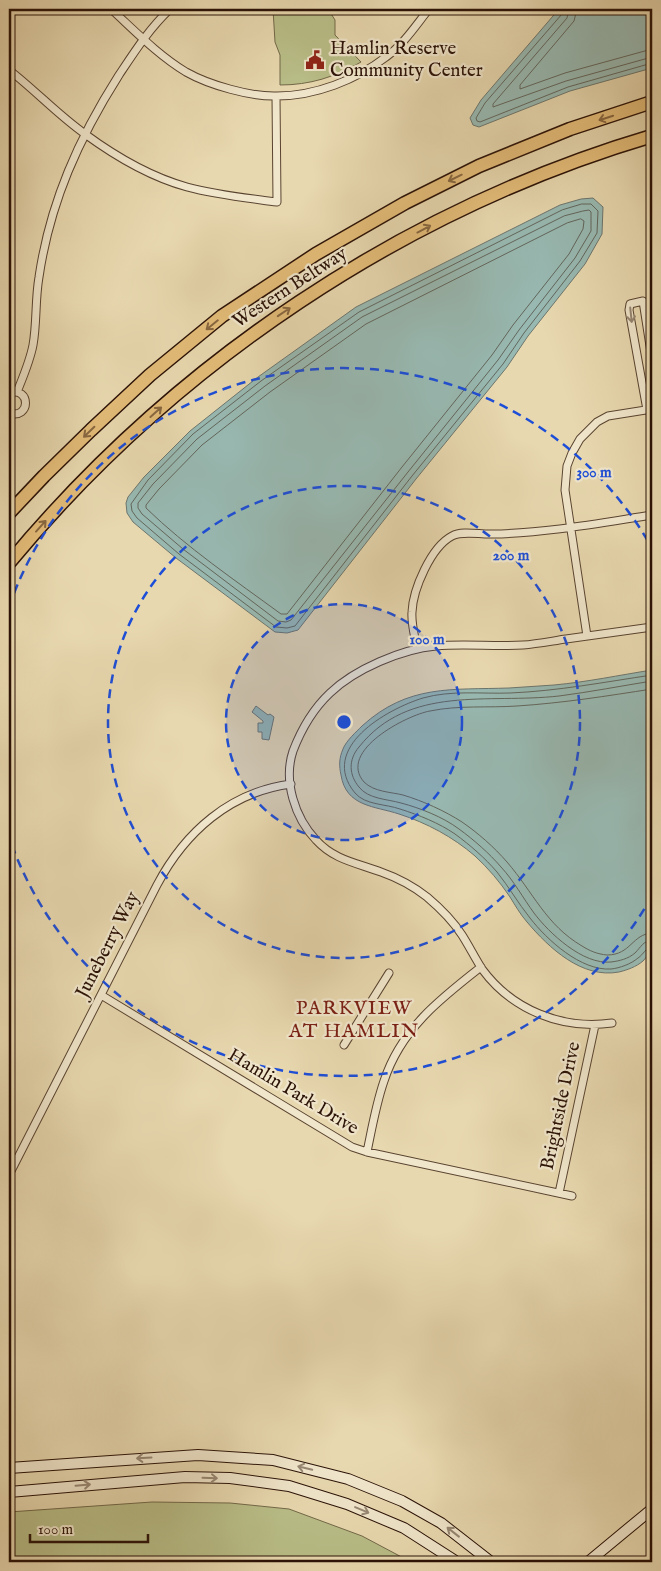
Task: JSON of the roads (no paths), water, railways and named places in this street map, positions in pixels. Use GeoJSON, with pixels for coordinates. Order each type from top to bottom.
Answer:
{"type":"FeatureCollection","features":[{"type":"Feature","properties":{"kind":"highway","name":"Western Beltway"},"geometry":{"type":"LineString","coordinates":[[9,513],[71,450],[150,375],[222,316],[316,254],[405,203],[479,166],[570,130],[652,102]]}},
{"type":"Feature","properties":{"kind":"highway","name":"Western Beltway"},"geometry":{"type":"LineString","coordinates":[[9,563],[66,499],[111,453],[168,401],[241,342],[322,286],[452,214],[538,175],[652,136]]}},
{"type":"Feature","properties":{"kind":"main road"},"geometry":{"type":"LineString","coordinates":[[9,1468],[198,1455],[273,1460],[348,1479],[402,1501],[441,1523],[491,1562]]}},
{"type":"Feature","properties":{"kind":"main road"},"geometry":{"type":"LineString","coordinates":[[9,1492],[185,1477],[230,1478],[289,1486],[347,1504],[404,1528],[457,1562]]}},
{"type":"Feature","properties":{"kind":"main road"},"geometry":{"type":"LineString","coordinates":[[588,1562],[652,1509]]}},
{"type":"Feature","properties":{"kind":"street"},"geometry":{"type":"LineString","coordinates":[[111,9],[164,57],[180,67],[209,82],[237,91],[276,96],[303,93],[330,86],[357,75],[387,56],[404,41],[429,9]]}},
{"type":"Feature","properties":{"kind":"street"},"geometry":{"type":"LineString","coordinates":[[17,392],[33,346],[39,277],[57,198],[72,160],[111,88],[143,39],[170,9]]}},
{"type":"Feature","properties":{"kind":"street"},"geometry":{"type":"LineString","coordinates":[[421,19],[425,9]]}},
{"type":"Feature","properties":{"kind":"street"},"geometry":{"type":"LineString","coordinates":[[9,70],[85,134],[118,156],[185,186],[227,196],[278,202],[276,96]]}},
{"type":"Feature","properties":{"kind":"street"},"geometry":{"type":"LineString","coordinates":[[587,636],[570,527],[565,478],[572,453],[580,439],[597,422],[608,416],[649,409],[629,310],[630,304],[643,301],[652,359]]}},
{"type":"Feature","properties":{"kind":"street"},"geometry":{"type":"LineString","coordinates":[[9,393],[21,393],[26,400],[25,408],[19,414],[9,413]]}},
{"type":"Feature","properties":{"kind":"street"},"geometry":{"type":"LineString","coordinates":[[417,649],[412,623],[412,610],[416,592],[424,570],[436,552],[448,539],[460,534],[503,534],[570,527],[652,515]]}},
{"type":"Feature","properties":{"kind":"street"},"geometry":{"type":"LineString","coordinates":[[612,1024],[595,1025],[563,1022],[527,1008],[500,989],[481,967],[457,928],[429,899],[404,882],[378,871],[345,861],[321,845],[308,831],[295,805],[291,784],[292,757],[299,734],[330,693],[360,671],[386,659],[417,649],[435,646],[523,645],[652,627]]}},
{"type":"Feature","properties":{"kind":"street","name":"Juneberry Way"},"geometry":{"type":"LineString","coordinates":[[9,1175],[161,876],[187,840],[211,817],[236,801],[264,788],[291,784]]}},
{"type":"Feature","properties":{"kind":"street"},"geometry":{"type":"LineString","coordinates":[[367,1152],[384,1081],[400,1046],[428,1010],[481,967]]}},
{"type":"Feature","properties":{"kind":"street"},"geometry":{"type":"LineString","coordinates":[[344,1045],[389,974]]}},
{"type":"Feature","properties":{"kind":"street","name":"Hamlin Park Drive"},"geometry":{"type":"LineString","coordinates":[[101,995],[352,1147],[367,1152],[572,1196]]}},
{"type":"Feature","properties":{"kind":"street","name":"Brightside Drive"},"geometry":{"type":"LineString","coordinates":[[559,1192],[595,1025]]}},
{"type":"Feature","properties":{"kind":"water"},"geometry":{"type":"Polygon","coordinates":[[[559,9],[652,9],[652,68],[570,91],[479,127],[473,125],[470,118],[481,100],[559,9]]]}},
{"type":"Feature","properties":{"kind":"water"},"geometry":{"type":"Polygon","coordinates":[[[593,198],[603,207],[602,234],[585,264],[528,336],[507,367],[416,479],[298,630],[287,633],[275,632],[176,558],[133,522],[127,513],[126,503],[128,497],[144,477],[190,431],[258,377],[356,307],[560,205],[581,199],[593,198]]]}},
{"type":"Feature","properties":{"kind":"water"},"geometry":{"type":"Polygon","coordinates":[[[652,670],[652,949],[643,961],[628,969],[605,973],[592,971],[567,959],[545,942],[522,916],[494,875],[467,849],[439,831],[420,822],[363,804],[355,799],[344,786],[340,772],[340,759],[344,746],[362,726],[379,712],[414,696],[450,690],[566,684],[652,670]]]}},
{"type":"Feature","properties":{"kind":"water"},"geometry":{"type":"Polygon","coordinates":[[[256,706],[274,717],[269,740],[262,739],[262,732],[258,732],[258,723],[263,723],[263,721],[252,712],[256,706]]]}},
{"type":"Feature","properties":{"kind":"place","name":"Hamlin Reserve Community Center"},"geometry":{"type":"Point","coordinates":[315,60]}},
{"type":"Feature","properties":{"kind":"district","name":"PARKVIEW AT HAMLIN"},"geometry":{"type":"Point","coordinates":[354,1020]}}]}
